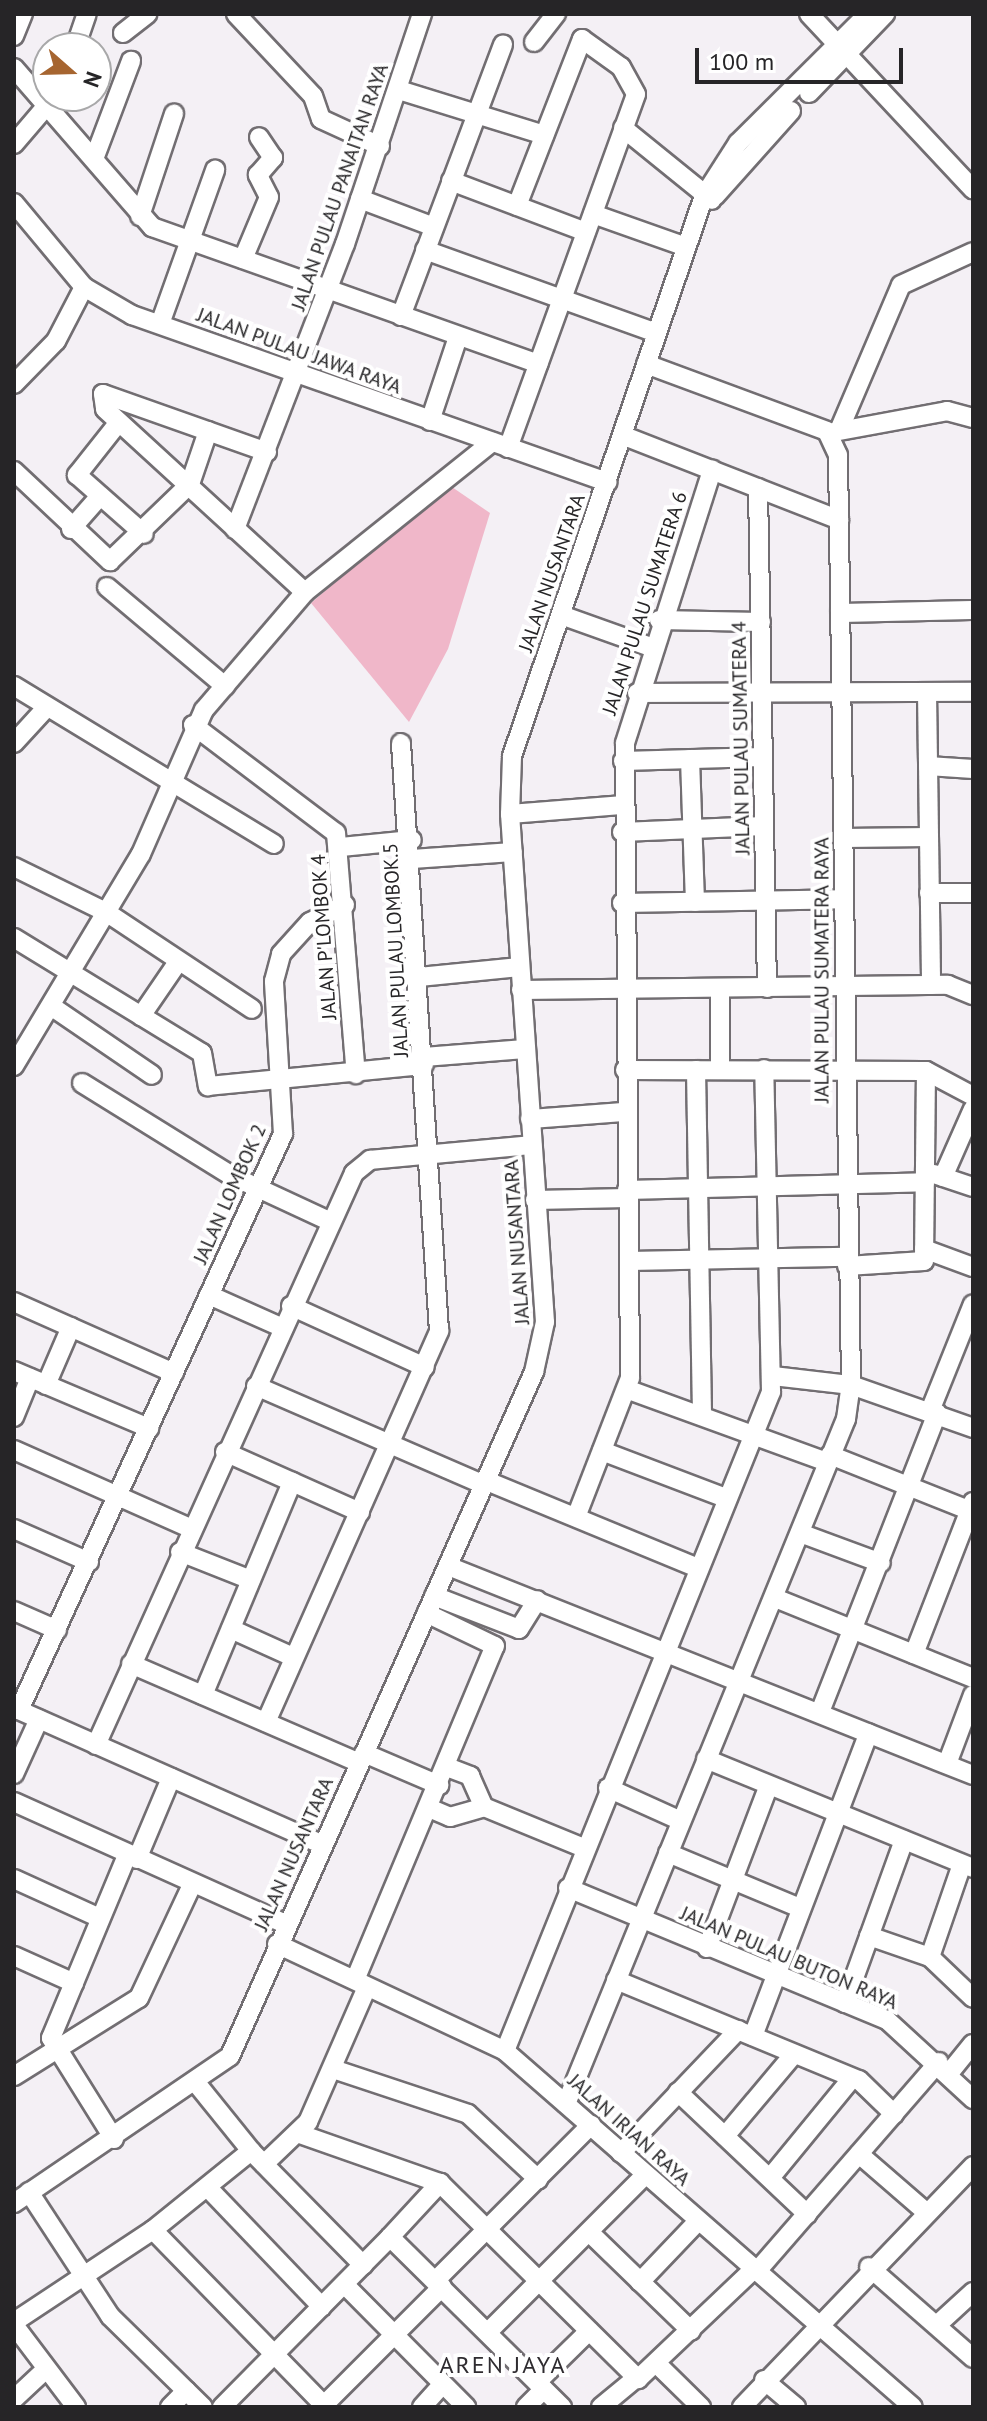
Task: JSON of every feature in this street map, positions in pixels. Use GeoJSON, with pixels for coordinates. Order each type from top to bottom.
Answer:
{"type":"FeatureCollection","features":[{"type":"Feature","properties":{"kind":"street"},"geometry":{"type":"LineString","coordinates":[[14,36],[23,14]]}},
{"type":"Feature","properties":{"kind":"street"},"geometry":{"type":"LineString","coordinates":[[123,33],[147,14]]}},
{"type":"Feature","properties":{"kind":"street"},"geometry":{"type":"LineString","coordinates":[[236,14],[313,96],[321,119],[380,146]]}},
{"type":"Feature","properties":{"kind":"street","name":"JALAN PULAU PANAITAN RAYA"},"geometry":{"type":"LineString","coordinates":[[235,529],[328,291],[380,146],[422,14]]}},
{"type":"Feature","properties":{"kind":"street"},"geometry":{"type":"LineString","coordinates":[[534,42],[556,14]]}},
{"type":"Feature","properties":{"kind":"street"},"geometry":{"type":"LineString","coordinates":[[809,14],[973,189]]}},
{"type":"Feature","properties":{"kind":"street","name":"JALAN NUSANTARA"},"geometry":{"type":"LineString","coordinates":[[844,50],[868,14]]}},
{"type":"Feature","properties":{"kind":"street","name":"JALAN NUSANTARA"},"geometry":{"type":"LineString","coordinates":[[22,2198],[197,2084],[230,2056],[285,1924],[486,1483],[544,1344],[510,814],[512,756],[624,436],[686,247],[708,198],[844,50],[885,14]]}},
{"type":"Feature","properties":{"kind":"street"},"geometry":{"type":"LineString","coordinates":[[14,1066],[156,826],[193,725],[305,592],[500,445],[538,364],[636,94],[633,80],[582,39],[517,206]]}},
{"type":"Feature","properties":{"kind":"street"},"geometry":{"type":"LineString","coordinates":[[401,316],[503,44]]}},
{"type":"Feature","properties":{"kind":"street"},"geometry":{"type":"LineString","coordinates":[[94,159],[131,61]]}},
{"type":"Feature","properties":{"kind":"street"},"geometry":{"type":"LineString","coordinates":[[14,68],[32,84]]}},
{"type":"Feature","properties":{"kind":"street"},"geometry":{"type":"LineString","coordinates":[[399,90],[544,135]]}},
{"type":"Feature","properties":{"kind":"street"},"geometry":{"type":"LineString","coordinates":[[14,144],[43,112]]}},
{"type":"Feature","properties":{"kind":"street"},"geometry":{"type":"LineString","coordinates":[[59,112],[140,216],[191,241],[538,364]]}},
{"type":"Feature","properties":{"kind":"street"},"geometry":{"type":"LineString","coordinates":[[140,216],[174,114]]}},
{"type":"Feature","properties":{"kind":"street"},"geometry":{"type":"LineString","coordinates":[[623,128],[708,198]]}},
{"type":"Feature","properties":{"kind":"street"},"geometry":{"type":"LineString","coordinates":[[243,259],[269,199],[258,175],[274,159],[259,137]]}},
{"type":"Feature","properties":{"kind":"street"},"geometry":{"type":"LineString","coordinates":[[160,324],[215,170]]}},
{"type":"Feature","properties":{"kind":"street"},"geometry":{"type":"LineString","coordinates":[[451,181],[586,232]]}},
{"type":"Feature","properties":{"kind":"street"},"geometry":{"type":"LineString","coordinates":[[360,199],[434,227]]}},
{"type":"Feature","properties":{"kind":"street","name":"JALAN PULAU JAWA RAYA"},"geometry":{"type":"LineString","coordinates":[[17,214],[84,287],[160,324],[607,482]]}},
{"type":"Feature","properties":{"kind":"street"},"geometry":{"type":"LineString","coordinates":[[593,214],[686,247]]}},
{"type":"Feature","properties":{"kind":"street"},"geometry":{"type":"LineString","coordinates":[[425,250],[657,333]]}},
{"type":"Feature","properties":{"kind":"street"},"geometry":{"type":"LineString","coordinates":[[836,431],[901,285],[973,252]]}},
{"type":"Feature","properties":{"kind":"street"},"geometry":{"type":"LineString","coordinates":[[14,384],[49,351],[84,287]]}},
{"type":"Feature","properties":{"kind":"street"},"geometry":{"type":"LineString","coordinates":[[430,421],[458,337]]}},
{"type":"Feature","properties":{"kind":"street"},"geometry":{"type":"LineString","coordinates":[[646,364],[836,431],[947,411],[973,418]]}},
{"type":"Feature","properties":{"kind":"street"},"geometry":{"type":"LineString","coordinates":[[267,452],[107,392],[105,409],[305,592]]}},
{"type":"Feature","properties":{"kind":"street"},"geometry":{"type":"LineString","coordinates":[[119,422],[77,474],[144,534]]}},
{"type":"Feature","properties":{"kind":"street"},"geometry":{"type":"LineString","coordinates":[[14,471],[71,529],[108,561],[144,534],[190,484],[208,431]]}},
{"type":"Feature","properties":{"kind":"street","name":"JALAN PULAU SUMATERA RAYA"},"geometry":{"type":"LineString","coordinates":[[566,2104],[775,1598],[828,1458],[851,1385],[844,1069],[843,691],[836,431]]}},
{"type":"Feature","properties":{"kind":"street"},"geometry":{"type":"LineString","coordinates":[[624,436],[839,520]]}},
{"type":"Feature","properties":{"kind":"street","name":"JALAN PULAU SUMATERA 6"},"geometry":{"type":"LineString","coordinates":[[629,1390],[621,805],[623,761],[637,693],[659,620],[712,470]]}},
{"type":"Feature","properties":{"kind":"street","name":"JALAN PULAU SUMATERA 4"},"geometry":{"type":"LineString","coordinates":[[758,488],[767,988]]}},
{"type":"Feature","properties":{"kind":"street"},"geometry":{"type":"LineString","coordinates":[[71,529],[100,496]]}},
{"type":"Feature","properties":{"kind":"street"},"geometry":{"type":"LineString","coordinates":[[107,587],[225,686]]}},
{"type":"Feature","properties":{"kind":"street"},"geometry":{"type":"LineString","coordinates":[[840,613],[973,610]]}},
{"type":"Feature","properties":{"kind":"street"},"geometry":{"type":"LineString","coordinates":[[561,615],[651,647]]}},
{"type":"Feature","properties":{"kind":"street"},"geometry":{"type":"LineString","coordinates":[[659,620],[761,622]]}},
{"type":"Feature","properties":{"kind":"street"},"geometry":{"type":"LineString","coordinates":[[14,686],[173,778],[274,844]]}},
{"type":"Feature","properties":{"kind":"street"},"geometry":{"type":"LineString","coordinates":[[927,692],[931,985]]}},
{"type":"Feature","properties":{"kind":"street"},"geometry":{"type":"LineString","coordinates":[[637,693],[973,692]]}},
{"type":"Feature","properties":{"kind":"street"},"geometry":{"type":"LineString","coordinates":[[14,743],[47,707]]}},
{"type":"Feature","properties":{"kind":"street","name":"JALAN P'LOMBOK 4"},"geometry":{"type":"LineString","coordinates":[[193,725],[329,826],[341,847],[356,1074]]}},
{"type":"Feature","properties":{"kind":"street","name":"JALAN PULAU LOMBOK.5"},"geometry":{"type":"LineString","coordinates":[[266,1722],[425,1367],[440,1318],[412,850],[401,743]]}},
{"type":"Feature","properties":{"kind":"street"},"geometry":{"type":"LineString","coordinates":[[623,761],[763,757]]}},
{"type":"Feature","properties":{"kind":"street"},"geometry":{"type":"LineString","coordinates":[[690,759],[695,902]]}},
{"type":"Feature","properties":{"kind":"street"},"geometry":{"type":"LineString","coordinates":[[928,766],[973,769]]}},
{"type":"Feature","properties":{"kind":"street"},"geometry":{"type":"LineString","coordinates":[[510,814],[621,805]]}},
{"type":"Feature","properties":{"kind":"street"},"geometry":{"type":"LineString","coordinates":[[622,832],[764,826]]}},
{"type":"Feature","properties":{"kind":"street"},"geometry":{"type":"LineString","coordinates":[[843,838],[929,837]]}},
{"type":"Feature","properties":{"kind":"street"},"geometry":{"type":"LineString","coordinates":[[341,847],[513,852]]}},
{"type":"Feature","properties":{"kind":"street"},"geometry":{"type":"LineString","coordinates":[[14,867],[106,912],[252,1009]]}},
{"type":"Feature","properties":{"kind":"street"},"geometry":{"type":"LineString","coordinates":[[929,893],[973,893]]}},
{"type":"Feature","properties":{"kind":"street"},"geometry":{"type":"LineString","coordinates":[[622,903],[843,899]]}},
{"type":"Feature","properties":{"kind":"street","name":"JALAN LOMBOK 2"},"geometry":{"type":"LineString","coordinates":[[16,1709],[89,1562],[283,1134],[285,1083],[275,969],[296,934],[345,905]]}},
{"type":"Feature","properties":{"kind":"street"},"geometry":{"type":"LineString","coordinates":[[14,938],[202,1053],[208,1086],[285,1083],[525,1049]]}},
{"type":"Feature","properties":{"kind":"street"},"geometry":{"type":"LineString","coordinates":[[141,1016],[178,962]]}},
{"type":"Feature","properties":{"kind":"street"},"geometry":{"type":"LineString","coordinates":[[419,977],[520,967]]}},
{"type":"Feature","properties":{"kind":"street"},"geometry":{"type":"LineString","coordinates":[[521,990],[931,985],[973,995]]}},
{"type":"Feature","properties":{"kind":"street"},"geometry":{"type":"LineString","coordinates":[[720,989],[720,1070]]}},
{"type":"Feature","properties":{"kind":"street"},"geometry":{"type":"LineString","coordinates":[[51,1006],[152,1075]]}},
{"type":"Feature","properties":{"kind":"street"},"geometry":{"type":"LineString","coordinates":[[505,2051],[662,1650],[752,1436],[773,1376],[767,1259],[764,1069]]}},
{"type":"Feature","properties":{"kind":"street"},"geometry":{"type":"LineString","coordinates":[[625,1070],[926,1071],[973,1096]]}},
{"type":"Feature","properties":{"kind":"street"},"geometry":{"type":"LineString","coordinates":[[696,1070],[702,1416]]}},
{"type":"Feature","properties":{"kind":"street"},"geometry":{"type":"LineString","coordinates":[[924,1255],[931,1176],[926,1071]]}},
{"type":"Feature","properties":{"kind":"street"},"geometry":{"type":"LineString","coordinates":[[82,1083],[257,1190],[331,1222]]}},
{"type":"Feature","properties":{"kind":"street"},"geometry":{"type":"LineString","coordinates":[[931,1176],[973,1109]]}},
{"type":"Feature","properties":{"kind":"street"},"geometry":{"type":"LineString","coordinates":[[530,1119],[624,1112]]}},
{"type":"Feature","properties":{"kind":"street"},"geometry":{"type":"LineString","coordinates":[[96,1745],[281,1327],[362,1165],[532,1145]]}},
{"type":"Feature","properties":{"kind":"street"},"geometry":{"type":"LineString","coordinates":[[535,1200],[698,1189],[846,1187],[931,1176],[973,1187]]}},
{"type":"Feature","properties":{"kind":"street"},"geometry":{"type":"LineString","coordinates":[[629,1261],[847,1261],[924,1255],[973,1267]]}},
{"type":"Feature","properties":{"kind":"street"},"geometry":{"type":"LineString","coordinates":[[209,1295],[281,1327]]}},
{"type":"Feature","properties":{"kind":"street"},"geometry":{"type":"LineString","coordinates":[[14,1302],[174,1373]]}},
{"type":"Feature","properties":{"kind":"street"},"geometry":{"type":"LineString","coordinates":[[820,1712],[881,1563],[934,1412],[967,1337],[973,1304]]}},
{"type":"Feature","properties":{"kind":"street"},"geometry":{"type":"LineString","coordinates":[[291,1306],[425,1367]]}},
{"type":"Feature","properties":{"kind":"street"},"geometry":{"type":"LineString","coordinates":[[14,1417],[30,1378],[71,1327]]}},
{"type":"Feature","properties":{"kind":"street"},"geometry":{"type":"LineString","coordinates":[[773,1376],[851,1385],[973,1428]]}},
{"type":"Feature","properties":{"kind":"street"},"geometry":{"type":"LineString","coordinates":[[30,1378],[149,1428]]}},
{"type":"Feature","properties":{"kind":"street"},"geometry":{"type":"LineString","coordinates":[[256,1386],[389,1445],[698,1568]]}},
{"type":"Feature","properties":{"kind":"street"},"geometry":{"type":"LineString","coordinates":[[576,1517],[629,1390],[752,1436],[828,1458],[972,1508],[914,1654]]}},
{"type":"Feature","properties":{"kind":"street"},"geometry":{"type":"LineString","coordinates":[[14,1450],[190,1528]]}},
{"type":"Feature","properties":{"kind":"street"},"geometry":{"type":"LineString","coordinates":[[602,1451],[726,1498]]}},
{"type":"Feature","properties":{"kind":"street"},"geometry":{"type":"LineString","coordinates":[[225,1452],[360,1512]]}},
{"type":"Feature","properties":{"kind":"street"},"geometry":{"type":"LineString","coordinates":[[203,1695],[292,1482]]}},
{"type":"Feature","properties":{"kind":"street"},"geometry":{"type":"LineString","coordinates":[[14,1529],[89,1562]]}},
{"type":"Feature","properties":{"kind":"street"},"geometry":{"type":"LineString","coordinates":[[800,1533],[881,1563]]}},
{"type":"Feature","properties":{"kind":"street"},"geometry":{"type":"LineString","coordinates":[[180,1552],[251,1580]]}},
{"type":"Feature","properties":{"kind":"street"},"geometry":{"type":"LineString","coordinates":[[448,1566],[973,1775]]}},
{"type":"Feature","properties":{"kind":"street"},"geometry":{"type":"LineString","coordinates":[[775,1598],[973,1678]]}},
{"type":"Feature","properties":{"kind":"street"},"geometry":{"type":"LineString","coordinates":[[430,1604],[519,1629],[537,1600]]}},
{"type":"Feature","properties":{"kind":"street"},"geometry":{"type":"LineString","coordinates":[[76,2407],[44,2371],[14,2324],[209,2189],[300,2134],[333,2069],[361,1983],[495,1646],[430,1604]]}},
{"type":"Feature","properties":{"kind":"street"},"geometry":{"type":"LineString","coordinates":[[14,1611],[57,1630]]}},
{"type":"Feature","properties":{"kind":"street"},"geometry":{"type":"LineString","coordinates":[[231,1629],[293,1657]]}},
{"type":"Feature","properties":{"kind":"street"},"geometry":{"type":"LineString","coordinates":[[131,1664],[266,1722],[439,1785]]}},
{"type":"Feature","properties":{"kind":"street"},"geometry":{"type":"LineString","coordinates":[[947,1764],[973,1695]]}},
{"type":"Feature","properties":{"kind":"street"},"geometry":{"type":"LineString","coordinates":[[16,1709],[321,1844]]}},
{"type":"Feature","properties":{"kind":"street"},"geometry":{"type":"LineString","coordinates":[[14,1774],[39,1719]]}},
{"type":"Feature","properties":{"kind":"street"},"geometry":{"type":"LineString","coordinates":[[621,2153],[678,2092],[746,2033],[774,1976],[869,1733]]}},
{"type":"Feature","properties":{"kind":"street"},"geometry":{"type":"LineString","coordinates":[[706,1759],[904,1840],[969,1863],[930,1957]]}},
{"type":"Feature","properties":{"kind":"street"},"geometry":{"type":"LineString","coordinates":[[447,1767],[470,1776],[484,1807]]}},
{"type":"Feature","properties":{"kind":"street"},"geometry":{"type":"LineString","coordinates":[[114,2139],[54,2047],[52,2033],[100,1918],[171,1778]]}},
{"type":"Feature","properties":{"kind":"street"},"geometry":{"type":"LineString","coordinates":[[707,1948],[769,1785]]}},
{"type":"Feature","properties":{"kind":"street"},"geometry":{"type":"LineString","coordinates":[[608,1788],[681,1821]]}},
{"type":"Feature","properties":{"kind":"street"},"geometry":{"type":"LineString","coordinates":[[14,1802],[192,1885],[285,1924]]}},
{"type":"Feature","properties":{"kind":"street"},"geometry":{"type":"LineString","coordinates":[[429,1808],[450,1817],[484,1807],[584,1848]]}},
{"type":"Feature","properties":{"kind":"street"},"geometry":{"type":"LineString","coordinates":[[845,2003],[904,1840]]}},
{"type":"Feature","properties":{"kind":"street"},"geometry":{"type":"LineString","coordinates":[[668,1853],[800,1908]]}},
{"type":"Feature","properties":{"kind":"street"},"geometry":{"type":"LineString","coordinates":[[14,1879],[100,1918]]}},
{"type":"Feature","properties":{"kind":"street"},"geometry":{"type":"LineString","coordinates":[[14,2076],[54,2047],[146,1990],[192,1885]]}},
{"type":"Feature","properties":{"kind":"street","name":"JALAN PULAU BUTON RAYA"},"geometry":{"type":"LineString","coordinates":[[568,1888],[641,1921],[887,2020],[945,2067],[973,2099]]}},
{"type":"Feature","properties":{"kind":"street"},"geometry":{"type":"LineString","coordinates":[[869,1936],[930,1957],[973,1998]]}},
{"type":"Feature","properties":{"kind":"street","name":"JALAN IRIAN RAYA"},"geometry":{"type":"LineString","coordinates":[[277,1944],[505,2051],[913,2407]]}},
{"type":"Feature","properties":{"kind":"street"},"geometry":{"type":"LineString","coordinates":[[14,1956],[74,1983]]}},
{"type":"Feature","properties":{"kind":"street"},"geometry":{"type":"LineString","coordinates":[[616,1980],[852,2078],[894,2114]]}},
{"type":"Feature","properties":{"kind":"street"},"geometry":{"type":"LineString","coordinates":[[601,2407],[656,2363],[756,2270],[894,2114],[973,2044]]}},
{"type":"Feature","properties":{"kind":"street"},"geometry":{"type":"LineString","coordinates":[[725,2136],[794,2054]]}},
{"type":"Feature","properties":{"kind":"street"},"geometry":{"type":"LineString","coordinates":[[333,2069],[468,2114],[538,2179]]}},
{"type":"Feature","properties":{"kind":"street"},"geometry":{"type":"LineString","coordinates":[[770,2178],[852,2078]]}},
{"type":"Feature","properties":{"kind":"street"},"geometry":{"type":"LineString","coordinates":[[197,2084],[258,2158],[363,2265]]}},
{"type":"Feature","properties":{"kind":"street"},"geometry":{"type":"LineString","coordinates":[[678,2092],[807,2214]]}},
{"type":"Feature","properties":{"kind":"street"},"geometry":{"type":"LineString","coordinates":[[153,2230],[325,2406],[392,2337],[487,2230],[591,2125]]}},
{"type":"Feature","properties":{"kind":"street"},"geometry":{"type":"LineString","coordinates":[[300,2134],[440,2183],[637,2379]]}},
{"type":"Feature","properties":{"kind":"street"},"geometry":{"type":"LineString","coordinates":[[859,2154],[926,2212]]}},
{"type":"Feature","properties":{"kind":"street"},"geometry":{"type":"LineString","coordinates":[[742,2407],[817,2321],[973,2166]]}},
{"type":"Feature","properties":{"kind":"street"},"geometry":{"type":"LineString","coordinates":[[488,2332],[645,2175]]}},
{"type":"Feature","properties":{"kind":"street"},"geometry":{"type":"LineString","coordinates":[[222,2407],[345,2285],[440,2183]]}},
{"type":"Feature","properties":{"kind":"street"},"geometry":{"type":"LineString","coordinates":[[209,2189],[322,2307]]}},
{"type":"Feature","properties":{"kind":"street"},"geometry":{"type":"LineString","coordinates":[[22,2198],[81,2279],[203,2407]]}},
{"type":"Feature","properties":{"kind":"street"},"geometry":{"type":"LineString","coordinates":[[640,2282],[698,2221]]}},
{"type":"Feature","properties":{"kind":"street"},"geometry":{"type":"LineString","coordinates":[[589,2232],[691,2331]]}},
{"type":"Feature","properties":{"kind":"street"},"geometry":{"type":"LineString","coordinates":[[390,2237],[562,2407]]}},
{"type":"Feature","properties":{"kind":"street"},"geometry":{"type":"LineString","coordinates":[[869,2267],[973,2358]]}},
{"type":"Feature","properties":{"kind":"street"},"geometry":{"type":"LineString","coordinates":[[345,2285],[392,2337],[466,2407]]}},
{"type":"Feature","properties":{"kind":"street"},"geometry":{"type":"LineString","coordinates":[[937,2325],[973,2292]]}},
{"type":"Feature","properties":{"kind":"street"},"geometry":{"type":"LineString","coordinates":[[526,2407],[540,2386],[589,2331]]}},
{"type":"Feature","properties":{"kind":"street"},"geometry":{"type":"LineString","coordinates":[[656,2363],[701,2407]]}},
{"type":"Feature","properties":{"kind":"street"},"geometry":{"type":"LineString","coordinates":[[14,2399],[44,2371]]}},
{"type":"Feature","properties":{"kind":"street"},"geometry":{"type":"LineString","coordinates":[[764,2380],[796,2407]]}},
{"type":"Feature","properties":{"kind":"street"},"geometry":{"type":"LineString","coordinates":[[422,2407],[442,2385]]}},
{"type":"Feature","properties":{"kind":"street"},"geometry":{"type":"LineString","coordinates":[[170,2407],[186,2391]]}},
{"type":"Feature","properties":{"kind":"shaded area"},"geometry":{"type":"Polygon","coordinates":[[[449,485],[490,513],[448,649],[409,722],[311,603],[449,485]]]}},
{"type":"Feature","properties":{"kind":"district","name":"AREN JAYA"},"geometry":{"type":"Point","coordinates":[503,2365]}}]}
